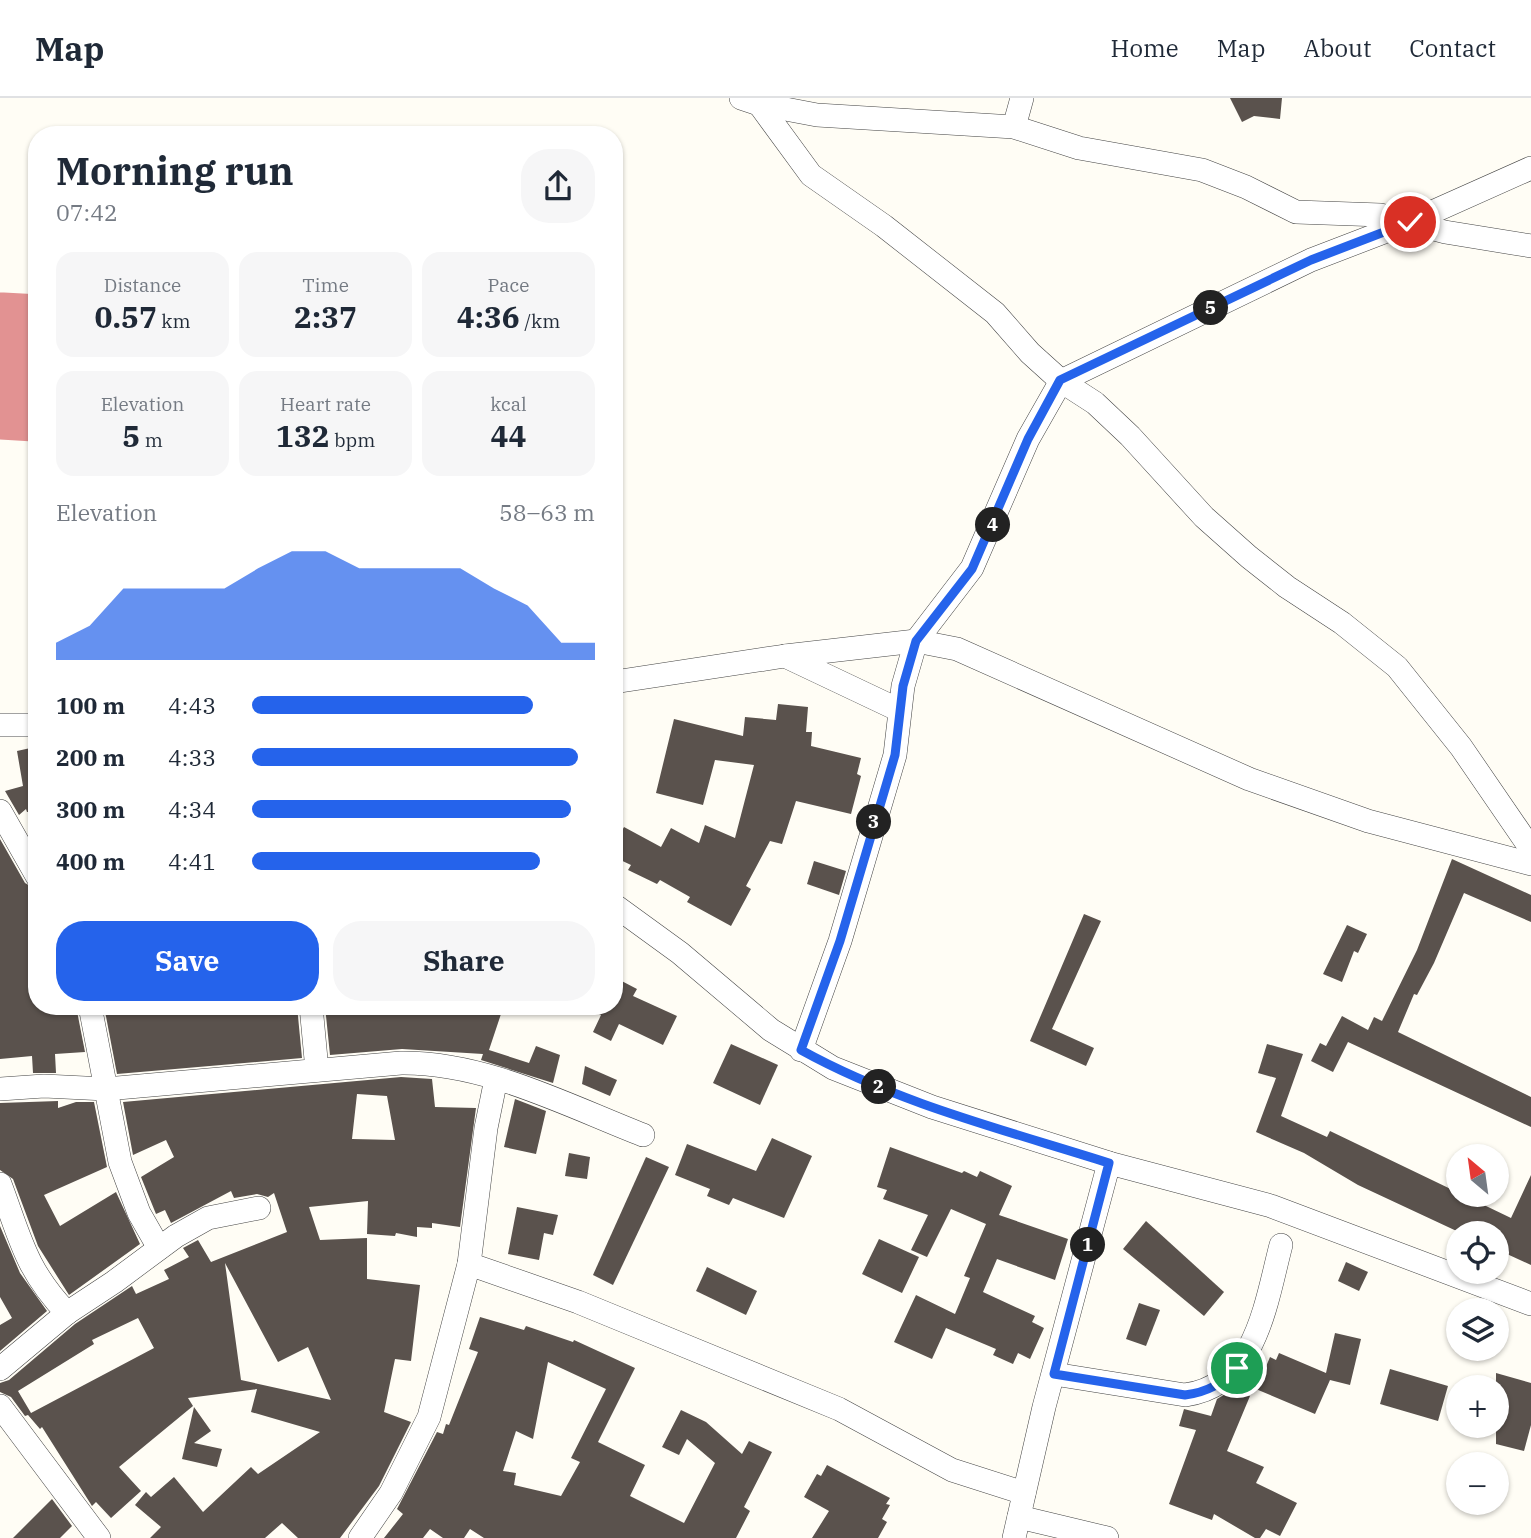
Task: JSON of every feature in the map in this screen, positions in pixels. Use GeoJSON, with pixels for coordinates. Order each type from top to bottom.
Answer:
{"type":"FeatureCollection","features":[{"type":"Feature","properties":{"kind":"street"},"geometry":{"type":"LineString","coordinates":[[1014,127],[1022,98]]}},
{"type":"Feature","properties":{"kind":"street"},"geometry":{"type":"LineString","coordinates":[[750,101],[884,121],[1014,127],[1079,148],[1202,170],[1246,187],[1296,212],[1357,213],[1410,222],[1445,232],[1531,246]]}},
{"type":"Feature","properties":{"kind":"street"},"geometry":{"type":"LineString","coordinates":[[750,101],[811,176],[884,226],[995,313],[1030,354],[1060,380],[1095,403],[1204,517],[1249,557],[1287,587],[1342,623],[1397,667],[1461,747],[1531,849]]}},
{"type":"Feature","properties":{"kind":"street"},"geometry":{"type":"LineString","coordinates":[[801,1050],[840,941],[895,755],[900,735],[899,710],[916,641],[972,569],[1028,439],[1060,380],[1311,260],[1410,222],[1531,168]]}},
{"type":"Feature","properties":{"kind":"street"},"geometry":{"type":"LineString","coordinates":[[623,681],[785,656],[916,641],[957,649],[1249,779],[1367,821],[1531,864]]}},
{"type":"Feature","properties":{"kind":"street"},"geometry":{"type":"LineString","coordinates":[[785,656],[899,710]]}},
{"type":"Feature","properties":{"kind":"street"},"geometry":{"type":"LineString","coordinates":[[0,726],[28,725]]}},
{"type":"Feature","properties":{"kind":"street"},"geometry":{"type":"LineString","coordinates":[[0,811],[28,860]]}},
{"type":"Feature","properties":{"kind":"street"},"geometry":{"type":"LineString","coordinates":[[623,912],[680,953],[771,1030],[833,1068],[932,1107],[1109,1163],[1271,1206],[1531,1304]]}},
{"type":"Feature","properties":{"kind":"street"},"geometry":{"type":"LineString","coordinates":[[92,1015],[120,1162],[139,1213],[159,1248]]}},
{"type":"Feature","properties":{"kind":"street"},"geometry":{"type":"LineString","coordinates":[[312,1015],[317,1070]]}},
{"type":"Feature","properties":{"kind":"street"},"geometry":{"type":"LineString","coordinates":[[0,1089],[44,1086],[106,1089],[401,1063],[439,1063],[496,1079],[643,1135]]}},
{"type":"Feature","properties":{"kind":"street"},"geometry":{"type":"LineString","coordinates":[[360,1538],[391,1493],[429,1417],[469,1264],[486,1128],[496,1079]]}},
{"type":"Feature","properties":{"kind":"street"},"geometry":{"type":"LineString","coordinates":[[1107,1538],[1017,1527],[1109,1163]]}},
{"type":"Feature","properties":{"kind":"street"},"geometry":{"type":"LineString","coordinates":[[0,1184],[9,1218],[30,1265],[67,1312]]}},
{"type":"Feature","properties":{"kind":"street"},"geometry":{"type":"LineString","coordinates":[[0,1369],[67,1312],[159,1248],[208,1218],[259,1208]]}},
{"type":"Feature","properties":{"kind":"street"},"geometry":{"type":"LineString","coordinates":[[1054,1374],[1185,1395],[1204,1393],[1222,1383],[1237,1368],[1250,1348],[1281,1245]]}},
{"type":"Feature","properties":{"kind":"street"},"geometry":{"type":"LineString","coordinates":[[469,1264],[578,1302],[839,1409],[952,1470],[1024,1493]]}},
{"type":"Feature","properties":{"kind":"street"},"geometry":{"type":"LineString","coordinates":[[0,1406],[99,1538]]}},
{"type":"Feature","properties":{"kind":"building"},"geometry":{"type":"Polygon","coordinates":[[[1230,98],[1282,98],[1280,119],[1254,116],[1242,122],[1230,98]]]}},
{"type":"Feature","properties":{"kind":"building"},"geometry":{"type":"Polygon","coordinates":[[[778,704],[808,707],[806,732],[812,732],[811,746],[861,758],[857,774],[861,776],[851,814],[796,801],[782,844],[770,841],[746,886],[751,889],[731,926],[687,902],[690,897],[660,880],[657,884],[628,870],[631,865],[623,861],[623,829],[661,847],[671,828],[699,843],[705,825],[735,838],[754,765],[715,760],[703,805],[656,793],[674,719],[743,736],[745,717],[776,720],[778,704]]]}},
{"type":"Feature","properties":{"kind":"building"},"geometry":{"type":"Polygon","coordinates":[[[28,749],[28,812],[26,809],[19,815],[5,791],[23,786],[17,751],[28,749]]]}},
{"type":"Feature","properties":{"kind":"building"},"geometry":{"type":"Polygon","coordinates":[[[0,839],[28,885],[28,1015],[78,1015],[85,1052],[55,1054],[56,1073],[33,1073],[32,1056],[0,1059],[0,839]]]}},
{"type":"Feature","properties":{"kind":"building"},"geometry":{"type":"Polygon","coordinates":[[[1452,859],[1531,895],[1531,922],[1464,893],[1434,963],[1417,995],[1414,994],[1398,1032],[1531,1097],[1531,1127],[1348,1042],[1333,1072],[1311,1061],[1320,1043],[1326,1046],[1342,1016],[1368,1030],[1374,1017],[1382,1021],[1417,950],[1452,859]]]}},
{"type":"Feature","properties":{"kind":"building"},"geometry":{"type":"Polygon","coordinates":[[[814,861],[846,871],[839,895],[807,884],[814,861]]]}},
{"type":"Feature","properties":{"kind":"building"},"geometry":{"type":"Polygon","coordinates":[[[1084,914],[1101,921],[1052,1029],[1094,1048],[1086,1066],[1030,1041],[1084,914]]]}},
{"type":"Feature","properties":{"kind":"building"},"geometry":{"type":"Polygon","coordinates":[[[1347,925],[1367,934],[1358,953],[1354,951],[1342,982],[1323,974],[1347,925]]]}},
{"type":"Feature","properties":{"kind":"building"},"geometry":{"type":"Polygon","coordinates":[[[623,982],[637,989],[633,996],[677,1016],[663,1045],[619,1024],[611,1041],[593,1032],[601,1015],[623,1015],[623,982]]]}},
{"type":"Feature","properties":{"kind":"building"},"geometry":{"type":"Polygon","coordinates":[[[106,1015],[298,1015],[302,1058],[117,1074],[106,1015]]]}},
{"type":"Feature","properties":{"kind":"building"},"geometry":{"type":"Polygon","coordinates":[[[326,1015],[501,1015],[489,1050],[529,1063],[536,1046],[560,1055],[553,1083],[481,1060],[483,1054],[402,1049],[330,1055],[326,1015]]]}},
{"type":"Feature","properties":{"kind":"building"},"geometry":{"type":"Polygon","coordinates":[[[731,1044],[778,1065],[760,1105],[713,1083],[731,1044]]]}},
{"type":"Feature","properties":{"kind":"building"},"geometry":{"type":"Polygon","coordinates":[[[1267,1044],[1303,1054],[1281,1116],[1327,1137],[1330,1131],[1446,1187],[1446,1208],[1490,1208],[1511,1218],[1531,1175],[1531,1265],[1509,1255],[1509,1221],[1446,1221],[1446,1226],[1358,1185],[1304,1153],[1256,1132],[1276,1078],[1258,1073],[1267,1044]]]}},
{"type":"Feature","properties":{"kind":"building"},"geometry":{"type":"Polygon","coordinates":[[[585,1066],[617,1080],[610,1096],[582,1084],[585,1066]]]}},
{"type":"Feature","properties":{"kind":"building"},"geometry":{"type":"Polygon","coordinates":[[[401,1077],[432,1079],[435,1107],[476,1108],[460,1227],[432,1223],[432,1228],[417,1227],[417,1237],[396,1233],[395,1236],[367,1234],[368,1201],[309,1207],[320,1240],[367,1238],[367,1279],[420,1285],[411,1361],[395,1359],[384,1412],[411,1422],[379,1486],[340,1538],[298,1538],[282,1523],[265,1538],[150,1538],[161,1527],[135,1505],[146,1492],[151,1497],[174,1477],[203,1512],[251,1467],[258,1474],[320,1432],[251,1412],[257,1389],[188,1398],[193,1406],[119,1467],[141,1491],[111,1518],[96,1502],[92,1506],[42,1427],[40,1429],[28,1415],[25,1416],[11,1397],[0,1392],[0,1383],[9,1380],[75,1324],[132,1286],[136,1294],[169,1279],[164,1270],[189,1257],[183,1248],[198,1240],[211,1262],[287,1232],[274,1193],[268,1197],[257,1194],[234,1198],[231,1191],[171,1223],[165,1210],[156,1214],[141,1177],[174,1157],[166,1140],[133,1155],[123,1102],[401,1077]],[[357,1094],[352,1139],[395,1140],[387,1096],[357,1094]],[[225,1263],[241,1380],[331,1400],[308,1347],[278,1362],[225,1263]],[[138,1318],[92,1340],[94,1344],[18,1391],[31,1413],[154,1348],[138,1318]]]}},
{"type":"Feature","properties":{"kind":"building"},"geometry":{"type":"Polygon","coordinates":[[[515,1099],[546,1111],[536,1154],[504,1147],[515,1099]]]}},
{"type":"Feature","properties":{"kind":"building"},"geometry":{"type":"Polygon","coordinates":[[[58,1101],[58,1108],[76,1102],[94,1102],[107,1167],[44,1195],[60,1226],[116,1192],[140,1244],[69,1295],[38,1246],[13,1179],[0,1170],[0,1103],[58,1101]]]}},
{"type":"Feature","properties":{"kind":"building"},"geometry":{"type":"Polygon","coordinates":[[[772,1138],[812,1156],[784,1218],[733,1198],[729,1205],[707,1196],[710,1189],[675,1175],[687,1144],[756,1171],[772,1138]]]}},
{"type":"Feature","properties":{"kind":"building"},"geometry":{"type":"Polygon","coordinates":[[[890,1147],[977,1177],[980,1171],[1012,1186],[999,1215],[1068,1239],[1055,1280],[997,1259],[983,1292],[1035,1316],[1032,1322],[1044,1328],[1030,1359],[1018,1353],[1013,1364],[993,1355],[996,1349],[946,1328],[932,1359],[894,1342],[916,1295],[955,1314],[970,1278],[964,1276],[986,1224],[951,1209],[927,1257],[911,1250],[928,1215],[883,1199],[887,1190],[877,1187],[890,1147]]]}},
{"type":"Feature","properties":{"kind":"building"},"geometry":{"type":"Polygon","coordinates":[[[569,1153],[590,1157],[587,1179],[565,1176],[569,1153]]]}},
{"type":"Feature","properties":{"kind":"building"},"geometry":{"type":"Polygon","coordinates":[[[646,1157],[669,1167],[613,1285],[593,1275],[646,1157]]]}},
{"type":"Feature","properties":{"kind":"building"},"geometry":{"type":"Polygon","coordinates":[[[517,1207],[558,1215],[553,1235],[544,1233],[539,1260],[508,1254],[517,1207]]]}},
{"type":"Feature","properties":{"kind":"building"},"geometry":{"type":"Polygon","coordinates":[[[1146,1221],[1224,1292],[1204,1316],[1123,1249],[1146,1221]]]}},
{"type":"Feature","properties":{"kind":"building"},"geometry":{"type":"Polygon","coordinates":[[[0,1226],[20,1273],[47,1311],[0,1351],[0,1325],[12,1318],[0,1297],[0,1226]]]}},
{"type":"Feature","properties":{"kind":"building"},"geometry":{"type":"Polygon","coordinates":[[[879,1239],[919,1257],[902,1293],[862,1274],[879,1239]]]}},
{"type":"Feature","properties":{"kind":"building"},"geometry":{"type":"Polygon","coordinates":[[[1346,1262],[1368,1272],[1359,1291],[1338,1281],[1346,1262]]]}},
{"type":"Feature","properties":{"kind":"building"},"geometry":{"type":"Polygon","coordinates":[[[707,1267],[757,1291],[746,1315],[696,1291],[707,1267]]]}},
{"type":"Feature","properties":{"kind":"building"},"geometry":{"type":"Polygon","coordinates":[[[1139,1303],[1160,1310],[1146,1346],[1126,1339],[1139,1303]]]}},
{"type":"Feature","properties":{"kind":"building"},"geometry":{"type":"Polygon","coordinates":[[[480,1317],[524,1330],[526,1326],[573,1342],[574,1340],[635,1368],[598,1442],[645,1465],[630,1496],[684,1523],[715,1463],[687,1439],[679,1455],[662,1447],[681,1410],[706,1422],[742,1454],[749,1441],[772,1452],[744,1507],[750,1511],[736,1538],[484,1538],[470,1529],[464,1538],[443,1538],[430,1529],[423,1538],[384,1538],[403,1514],[397,1509],[437,1432],[443,1434],[446,1424],[449,1425],[478,1352],[469,1349],[480,1317]],[[548,1362],[533,1439],[516,1431],[503,1471],[516,1473],[514,1485],[561,1496],[580,1462],[571,1458],[606,1389],[548,1362]]]}},
{"type":"Feature","properties":{"kind":"building"},"geometry":{"type":"Polygon","coordinates":[[[1335,1333],[1361,1339],[1350,1385],[1330,1380],[1315,1414],[1251,1387],[1260,1367],[1265,1369],[1270,1357],[1276,1360],[1279,1353],[1326,1373],[1335,1333]]]}},
{"type":"Feature","properties":{"kind":"building"},"geometry":{"type":"Polygon","coordinates":[[[1390,1369],[1446,1385],[1438,1421],[1380,1404],[1390,1369]]]}},
{"type":"Feature","properties":{"kind":"building"},"geometry":{"type":"Polygon","coordinates":[[[1509,1377],[1531,1383],[1531,1425],[1524,1451],[1496,1444],[1496,1438],[1509,1438],[1509,1377]]]}},
{"type":"Feature","properties":{"kind":"building"},"geometry":{"type":"Polygon","coordinates":[[[1232,1390],[1250,1396],[1227,1451],[1264,1467],[1256,1483],[1297,1503],[1280,1536],[1266,1529],[1260,1538],[1255,1538],[1214,1514],[1212,1520],[1169,1504],[1196,1430],[1179,1426],[1184,1409],[1211,1416],[1217,1399],[1232,1390]]]}},
{"type":"Feature","properties":{"kind":"building"},"geometry":{"type":"Polygon","coordinates":[[[194,1407],[211,1431],[194,1443],[222,1449],[217,1467],[182,1459],[194,1407]]]}},
{"type":"Feature","properties":{"kind":"building"},"geometry":{"type":"Polygon","coordinates":[[[827,1465],[890,1498],[886,1504],[890,1505],[882,1519],[887,1522],[878,1538],[812,1538],[829,1511],[804,1497],[817,1474],[821,1476],[827,1465]]]}},
{"type":"Feature","properties":{"kind":"building"},"geometry":{"type":"Polygon","coordinates":[[[52,1499],[72,1526],[60,1538],[13,1538],[52,1499]]]}},
{"type":"Feature","properties":{"kind":"runway"},"geometry":{"type":"LineString","coordinates":[[0,366],[28,368]]}},
{"type":"Feature","properties":{"kind":"route"},"geometry":{"type":"LineString","coordinates":[[1237,1368],[1222,1383],[1204,1393],[1185,1395],[1054,1374],[1109,1163],[932,1107],[833,1068],[801,1050],[840,941],[895,755],[900,735],[899,710],[903,686],[916,641],[972,569],[1028,439],[1060,380],[1311,260],[1410,222]]}}]}
